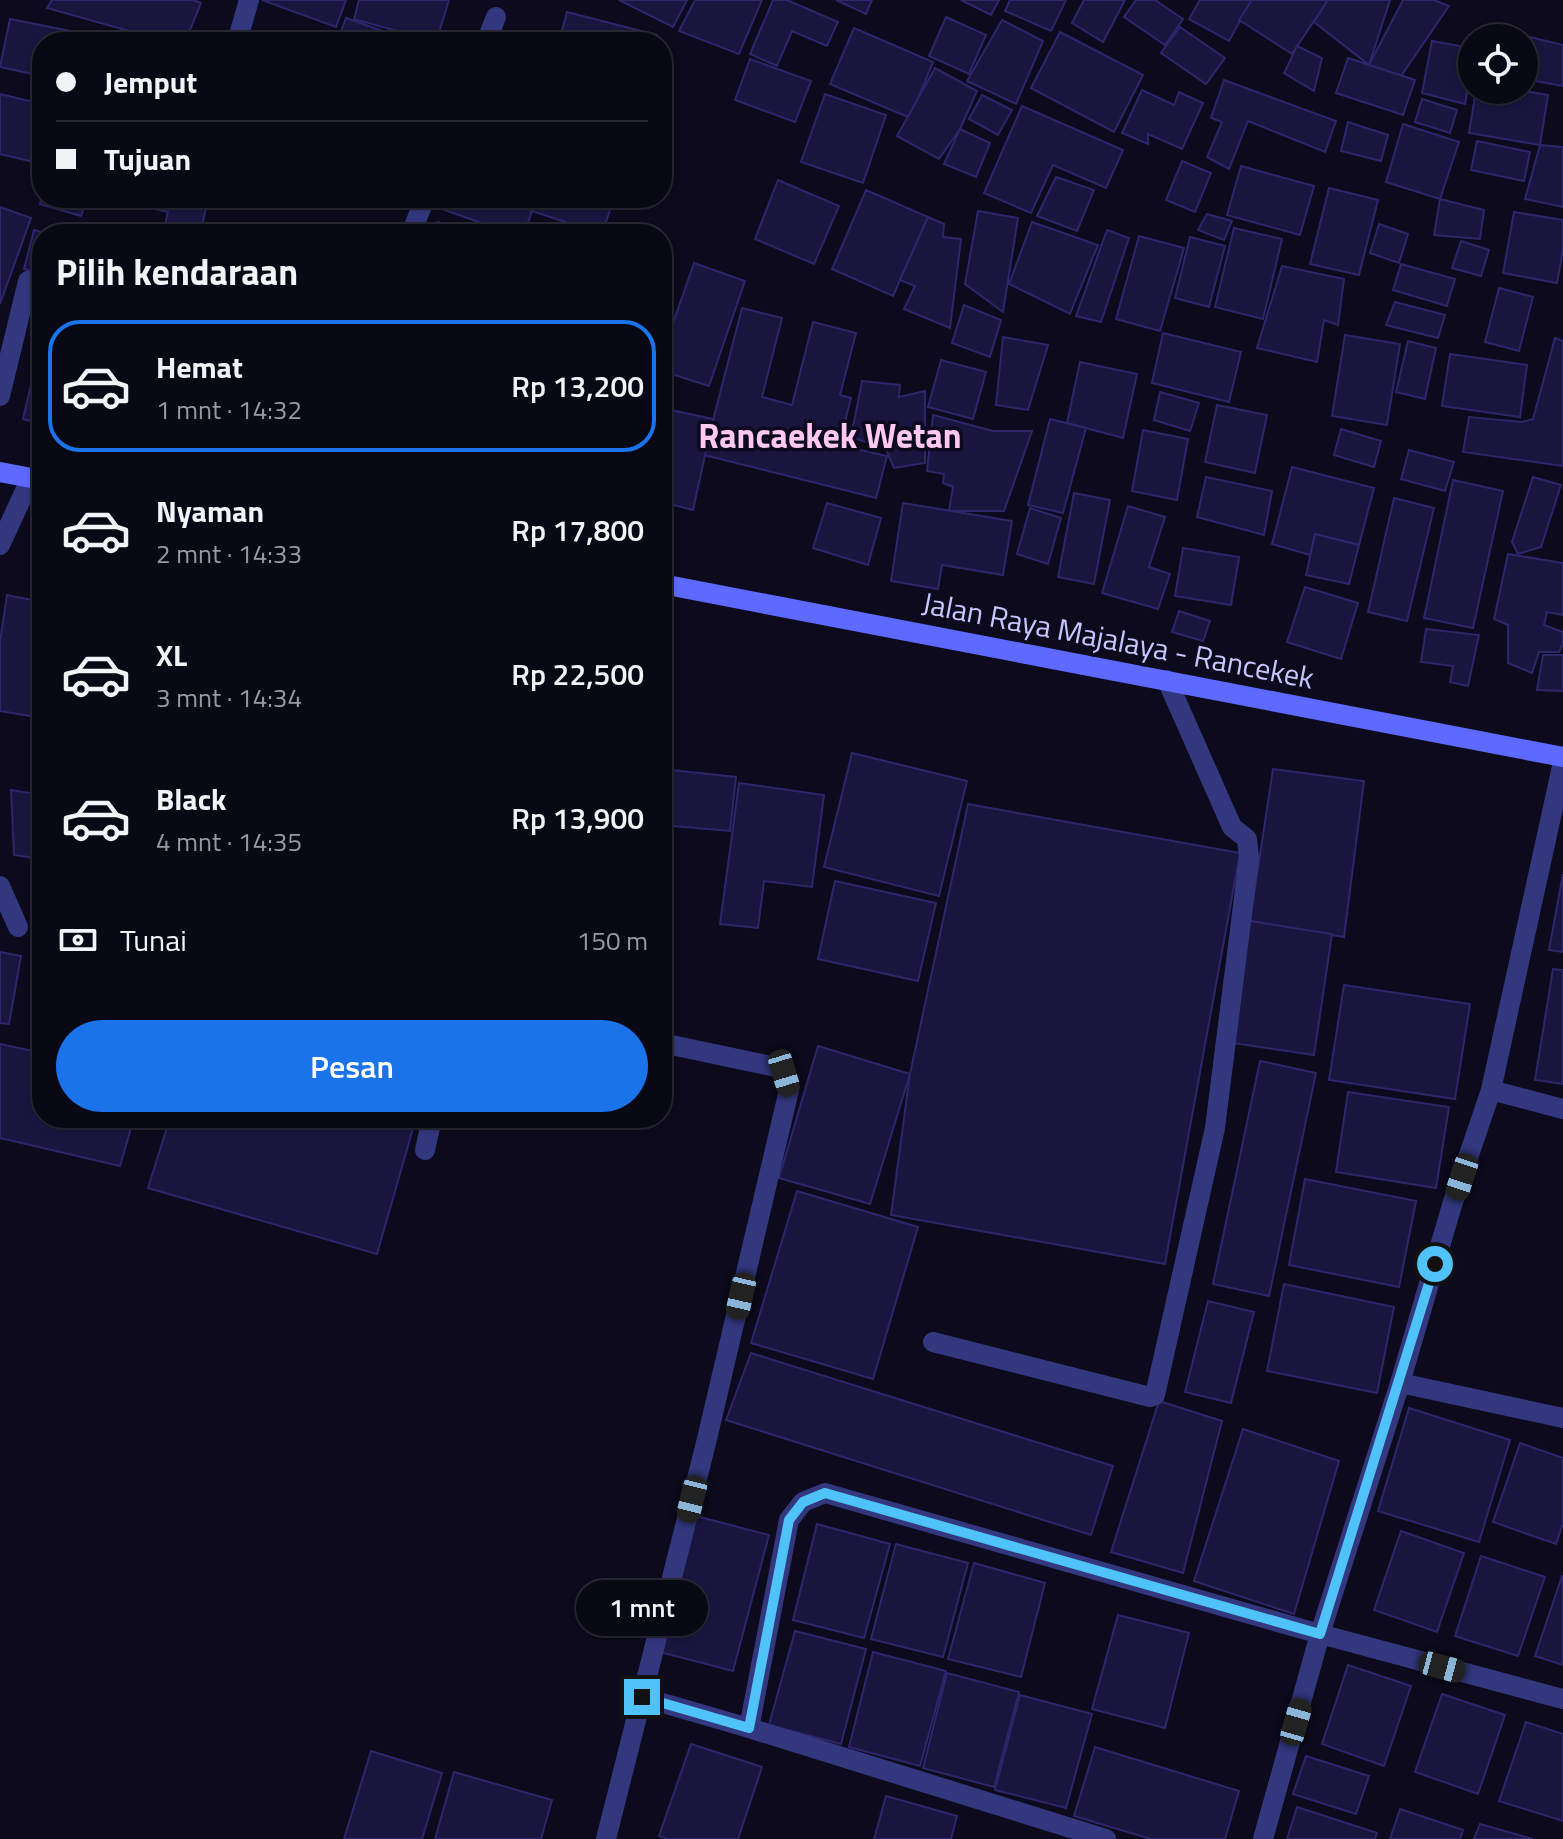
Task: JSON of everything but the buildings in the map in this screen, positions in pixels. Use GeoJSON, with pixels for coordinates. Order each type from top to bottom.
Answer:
{"type":"FeatureCollection","features":[{"type":"Feature","properties":{"kind":"main road"},"geometry":{"type":"LineString","coordinates":[[0,472],[32,478]]}},
{"type":"Feature","properties":{"kind":"main road","name":"Jalan Raya Majalaya - Rancekek"},"geometry":{"type":"LineString","coordinates":[[672,586],[1167,680],[1563,760]]}},
{"type":"Feature","properties":{"kind":"street"},"geometry":{"type":"LineString","coordinates":[[240,32],[249,0]]}},
{"type":"Feature","properties":{"kind":"street"},"geometry":{"type":"LineString","coordinates":[[490,32],[496,17]]}},
{"type":"Feature","properties":{"kind":"street"},"geometry":{"type":"LineString","coordinates":[[0,396],[28,281]]}},
{"type":"Feature","properties":{"kind":"street"},"geometry":{"type":"LineString","coordinates":[[0,545],[32,488]]}},
{"type":"Feature","properties":{"kind":"street"},"geometry":{"type":"LineString","coordinates":[[933,1342],[1150,1397],[1155,1395],[1215,1128],[1249,858],[1247,839],[1232,827],[1167,680]]}},
{"type":"Feature","properties":{"kind":"street"},"geometry":{"type":"LineString","coordinates":[[1263,1839],[1320,1634],[1400,1383],[1452,1205],[1491,1090],[1563,760]]}},
{"type":"Feature","properties":{"kind":"street"},"geometry":{"type":"LineString","coordinates":[[0,886],[18,927]]}},
{"type":"Feature","properties":{"kind":"street"},"geometry":{"type":"LineString","coordinates":[[606,1839],[706,1443],[789,1090],[784,1073],[776,1067],[672,1045]]}},
{"type":"Feature","properties":{"kind":"street"},"geometry":{"type":"LineString","coordinates":[[1491,1090],[1563,1109]]}},
{"type":"Feature","properties":{"kind":"street"},"geometry":{"type":"LineString","coordinates":[[425,1150],[430,1128]]}},
{"type":"Feature","properties":{"kind":"street"},"geometry":{"type":"LineString","coordinates":[[1400,1383],[1563,1417]]}},
{"type":"Feature","properties":{"kind":"street"},"geometry":{"type":"LineString","coordinates":[[749,1728],[789,1520],[803,1502],[825,1493],[1320,1634],[1563,1699]]}},
{"type":"Feature","properties":{"kind":"street"},"geometry":{"type":"LineString","coordinates":[[642,1697],[1106,1839]]}},
{"type":"Feature","properties":{"kind":"district","name":"Rancaekek Wetan"},"geometry":{"type":"Point","coordinates":[830,436]}},
{"type":"Feature","properties":{"kind":"route"},"geometry":{"type":"LineString","coordinates":[[642,1697],[749,1728],[789,1520],[803,1502],[825,1493],[1320,1634],[1435,1264]]}}]}
